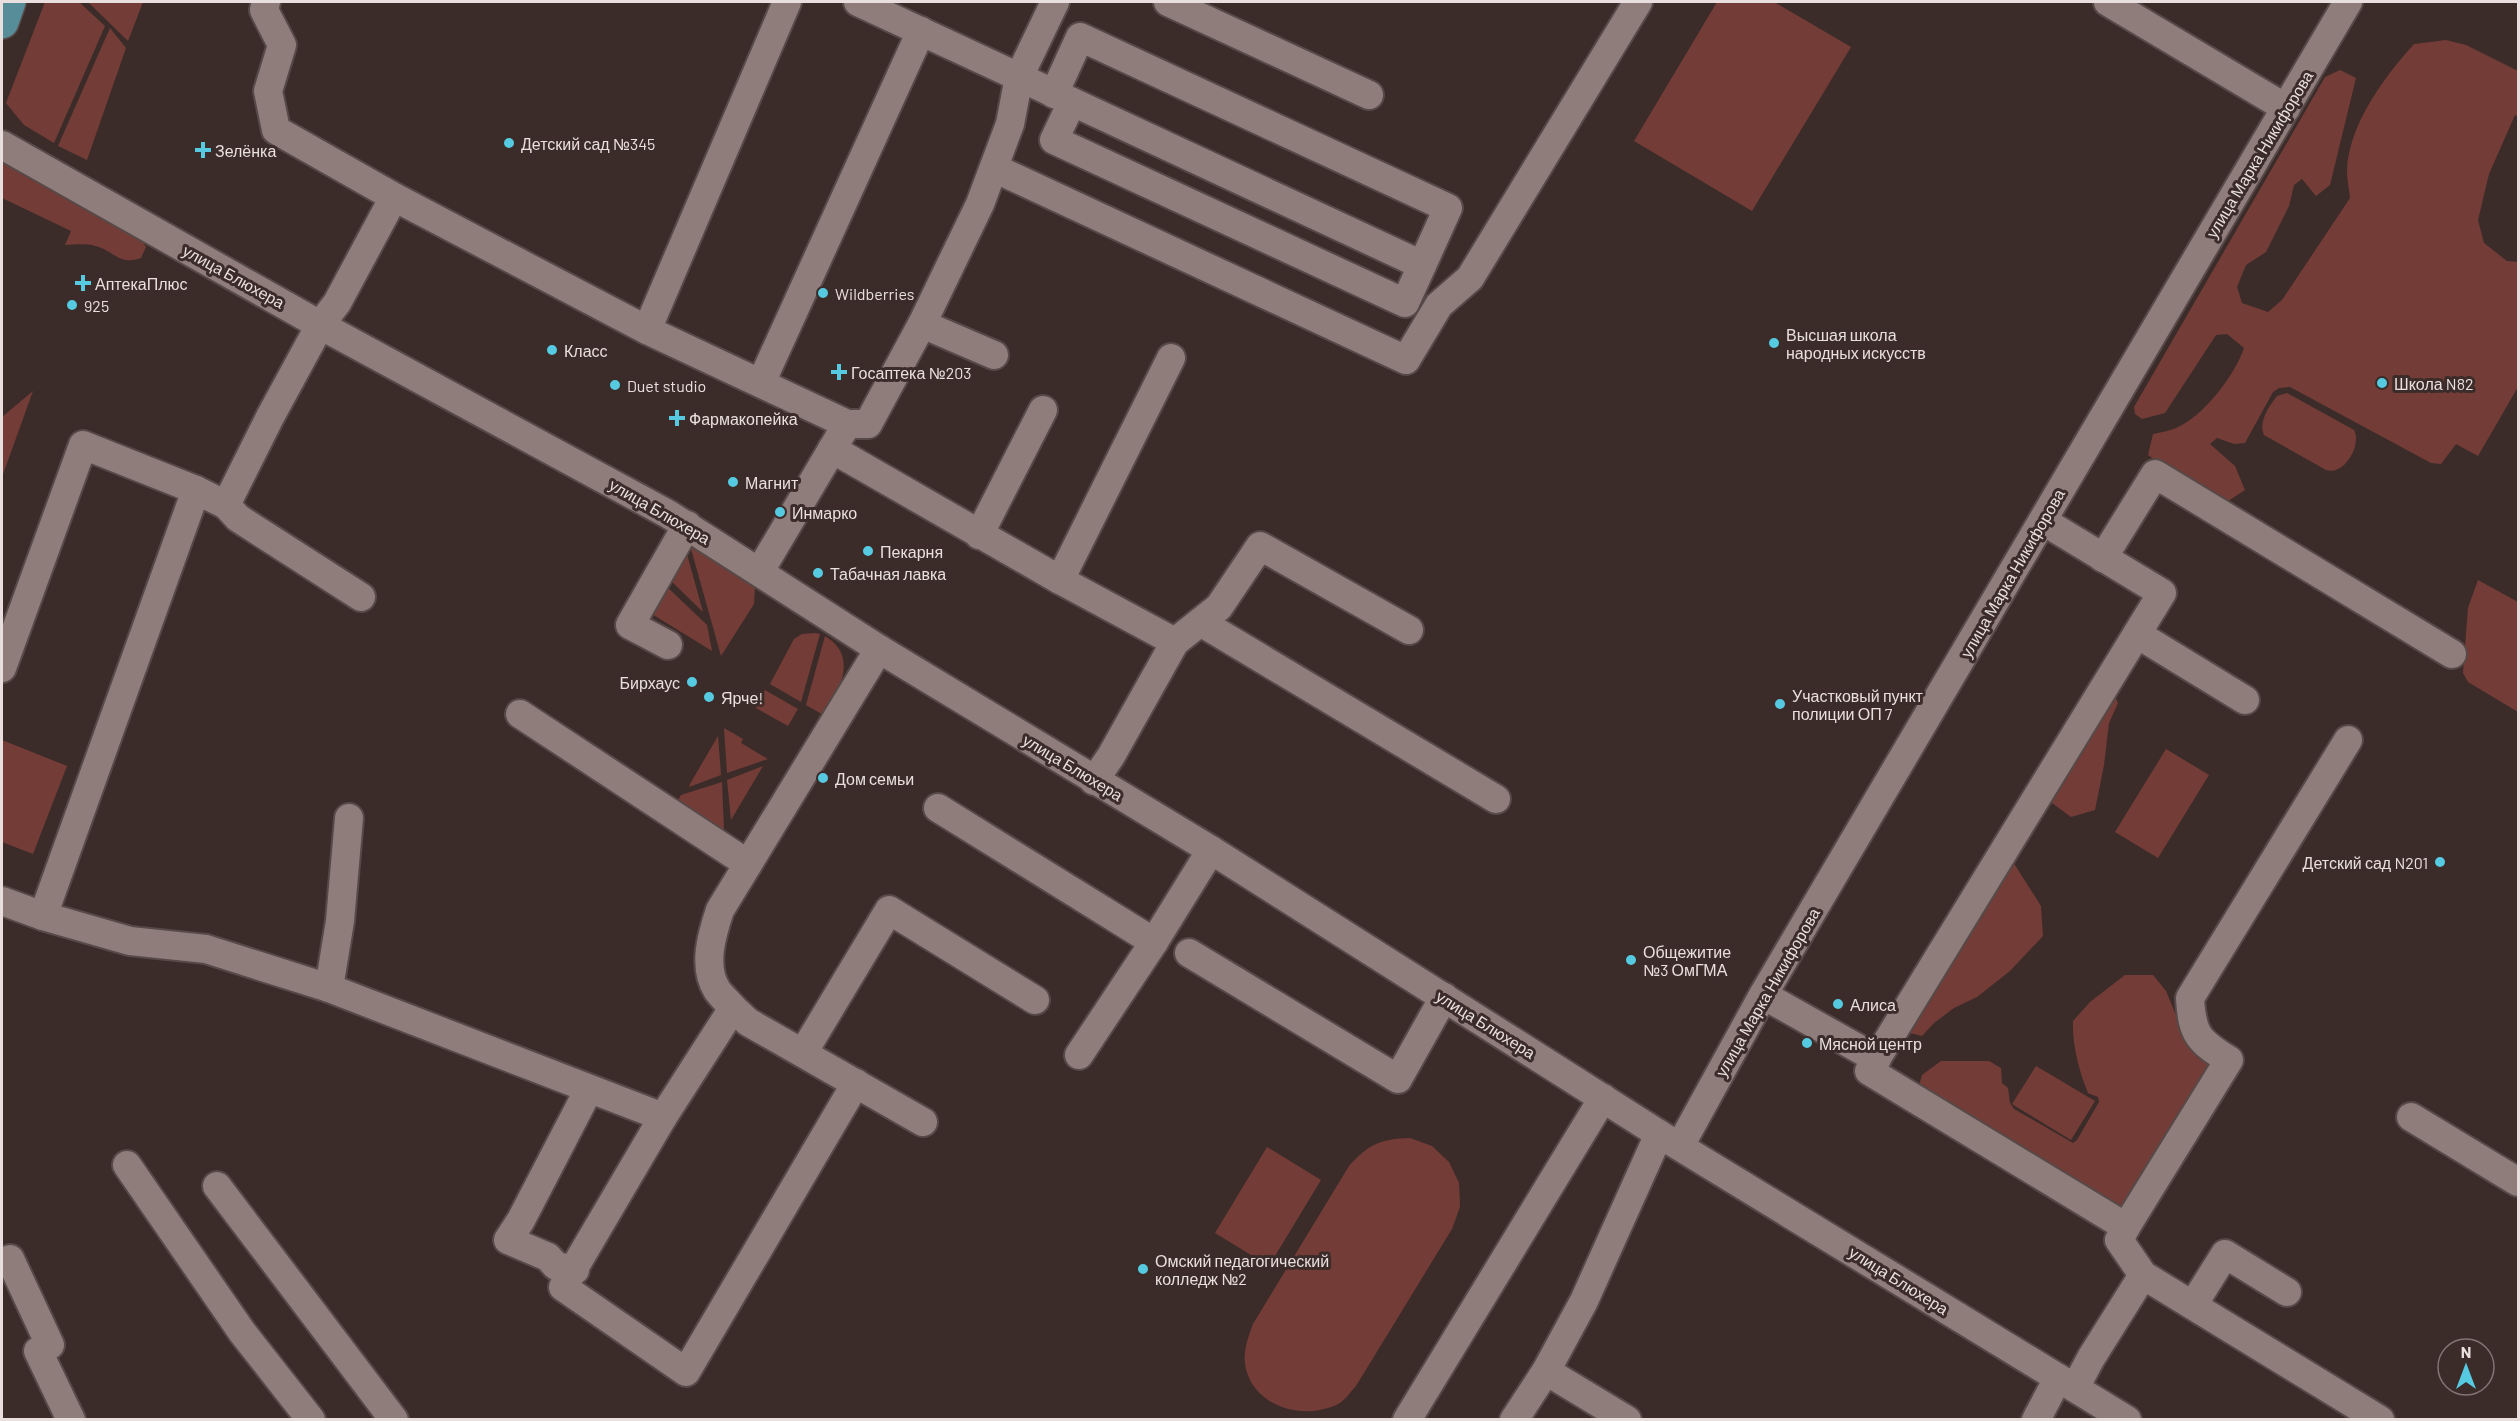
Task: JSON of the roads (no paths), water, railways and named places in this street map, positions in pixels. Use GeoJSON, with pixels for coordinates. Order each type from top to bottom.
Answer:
{"type":"FeatureCollection","features":[{"type":"Feature","properties":{"kind":"main road"},"geometry":{"type":"LineString","coordinates":[[2,22],[9,2]]}},
{"type":"Feature","properties":{"kind":"street"},"geometry":{"type":"LineString","coordinates":[[266,2],[264,10],[282,45],[268,91],[276,130],[394,196],[647,330],[847,423],[868,423],[922,324],[981,204],[1010,124],[1019,77],[1055,2]]}},
{"type":"Feature","properties":{"kind":"street"},"geometry":{"type":"LineString","coordinates":[[647,330],[787,2]]}},
{"type":"Feature","properties":{"kind":"street"},"geometry":{"type":"LineString","coordinates":[[858,2],[1422,265]]}},
{"type":"Feature","properties":{"kind":"street"},"geometry":{"type":"LineString","coordinates":[[1168,2],[1201,8],[1369,96]]}},
{"type":"Feature","properties":{"kind":"street"},"geometry":{"type":"LineString","coordinates":[[994,168],[1406,360],[1439,305],[1470,278],[1638,2]]}},
{"type":"Feature","properties":{"kind":"street"},"geometry":{"type":"LineString","coordinates":[[2108,2],[2286,108]]}},
{"type":"Feature","properties":{"kind":"street","name":"улица Марка Никифорова"},"geometry":{"type":"LineString","coordinates":[[1520,1417],[1669,1140],[1763,996],[2348,2]]}},
{"type":"Feature","properties":{"kind":"street"},"geometry":{"type":"LineString","coordinates":[[761,383],[921,31]]}},
{"type":"Feature","properties":{"kind":"street"},"geometry":{"type":"LineString","coordinates":[[1080,37],[1448,208],[1405,303],[1054,140],[1063,98],[1080,37]]}},
{"type":"Feature","properties":{"kind":"street","name":"улица Блюхера"},"geometry":{"type":"LineString","coordinates":[[2,145],[320,325],[687,525],[879,649],[1210,850],[1669,1140],[2127,1419]]}},
{"type":"Feature","properties":{"kind":"street"},"geometry":{"type":"LineString","coordinates":[[226,505],[320,325],[337,303],[394,196]]}},
{"type":"Feature","properties":{"kind":"street"},"geometry":{"type":"LineString","coordinates":[[922,324],[994,355]]}},
{"type":"Feature","properties":{"kind":"street"},"geometry":{"type":"LineString","coordinates":[[1060,580],[1171,358]]}},
{"type":"Feature","properties":{"kind":"street"},"geometry":{"type":"LineString","coordinates":[[979,535],[1043,410]]}},
{"type":"Feature","properties":{"kind":"street"},"geometry":{"type":"LineString","coordinates":[[760,571],[847,423]]}},
{"type":"Feature","properties":{"kind":"street"},"geometry":{"type":"LineString","coordinates":[[2,668],[83,445],[196,490],[226,505],[238,518],[361,597]]}},
{"type":"Feature","properties":{"kind":"street"},"geometry":{"type":"LineString","coordinates":[[832,449],[979,535],[1175,642]]}},
{"type":"Feature","properties":{"kind":"street"},"geometry":{"type":"LineString","coordinates":[[2103,558],[2155,474],[2452,654]]}},
{"type":"Feature","properties":{"kind":"street"},"geometry":{"type":"LineString","coordinates":[[43,916],[196,490]]}},
{"type":"Feature","properties":{"kind":"street"},"geometry":{"type":"LineString","coordinates":[[2043,521],[2162,594],[1869,1071],[2126,1227]]}},
{"type":"Feature","properties":{"kind":"street"},"geometry":{"type":"LineString","coordinates":[[668,645],[630,625],[687,525]]}},
{"type":"Feature","properties":{"kind":"street"},"geometry":{"type":"LineString","coordinates":[[1094,781],[1111,756],[1175,642],[1202,623],[1219,607],[1260,546],[1409,630]]}},
{"type":"Feature","properties":{"kind":"street"},"geometry":{"type":"LineString","coordinates":[[1202,623],[1496,799]]}},
{"type":"Feature","properties":{"kind":"street"},"geometry":{"type":"LineString","coordinates":[[2137,634],[2245,700]]}},
{"type":"Feature","properties":{"kind":"street"},"geometry":{"type":"LineString","coordinates":[[879,649],[720,910],[711,938],[710,966],[716,989],[747,1022],[923,1122]]}},
{"type":"Feature","properties":{"kind":"street"},"geometry":{"type":"LineString","coordinates":[[520,714],[748,864]]}},
{"type":"Feature","properties":{"kind":"street"},"geometry":{"type":"LineString","coordinates":[[2348,740],[2190,998],[2192,1024],[2205,1046],[2229,1060],[2119,1240],[2143,1275],[2380,1419]]}},
{"type":"Feature","properties":{"kind":"street"},"geometry":{"type":"LineString","coordinates":[[938,808],[1154,942]]}},
{"type":"Feature","properties":{"kind":"street"},"geometry":{"type":"LineString","coordinates":[[329,988],[340,921],[349,818]]}},
{"type":"Feature","properties":{"kind":"street"},"geometry":{"type":"LineString","coordinates":[[1079,1055],[1154,942],[1210,850]]}},
{"type":"Feature","properties":{"kind":"street"},"geometry":{"type":"LineString","coordinates":[[2,901],[43,916],[130,941],[206,949],[329,988],[663,1117]]}},
{"type":"Feature","properties":{"kind":"street"},"geometry":{"type":"LineString","coordinates":[[803,1053],[889,910],[1035,1000]]}},
{"type":"Feature","properties":{"kind":"street"},"geometry":{"type":"LineString","coordinates":[[1189,953],[1398,1079],[1444,997]]}},
{"type":"Feature","properties":{"kind":"street"},"geometry":{"type":"LineString","coordinates":[[1763,996],[1877,1059]]}},
{"type":"Feature","properties":{"kind":"street"},"geometry":{"type":"LineString","coordinates":[[733,1008],[663,1117],[563,1287],[686,1371],[856,1083]]}},
{"type":"Feature","properties":{"kind":"street"},"geometry":{"type":"LineString","coordinates":[[575,1270],[556,1266],[548,1257],[508,1240],[521,1220],[589,1089]]}},
{"type":"Feature","properties":{"kind":"street"},"geometry":{"type":"LineString","coordinates":[[1407,1419],[1603,1098]]}},
{"type":"Feature","properties":{"kind":"street"},"geometry":{"type":"LineString","coordinates":[[2411,1117],[2518,1182]]}},
{"type":"Feature","properties":{"kind":"street"},"geometry":{"type":"LineString","coordinates":[[127,1166],[242,1332],[310,1419]]}},
{"type":"Feature","properties":{"kind":"street"},"geometry":{"type":"LineString","coordinates":[[217,1186],[394,1419]]}},
{"type":"Feature","properties":{"kind":"street"},"geometry":{"type":"LineString","coordinates":[[2193,1305],[2225,1254],[2288,1292]]}},
{"type":"Feature","properties":{"kind":"street"},"geometry":{"type":"LineString","coordinates":[[2,1263],[10,1259],[51,1345],[38,1351],[70,1419]]}},
{"type":"Feature","properties":{"kind":"street"},"geometry":{"type":"LineString","coordinates":[[2036,1419],[2091,1358],[2143,1275]]}},
{"type":"Feature","properties":{"kind":"street"},"geometry":{"type":"LineString","coordinates":[[1546,1371],[1627,1419]]}},
{"type":"Feature","properties":{"kind":"place","name":"Детский сад №345"},"geometry":{"type":"Point","coordinates":[509,143]}},
{"type":"Feature","properties":{"kind":"place","name":"Зелёнка"},"geometry":{"type":"Point","coordinates":[203,150]}},
{"type":"Feature","properties":{"kind":"place","name":"АптекаПлюс"},"geometry":{"type":"Point","coordinates":[83,283]}},
{"type":"Feature","properties":{"kind":"place","name":"Wildberries"},"geometry":{"type":"Point","coordinates":[823,293]}},
{"type":"Feature","properties":{"kind":"place","name":"925"},"geometry":{"type":"Point","coordinates":[72,305]}},
{"type":"Feature","properties":{"kind":"place","name":"Высшая школа народных искусств"},"geometry":{"type":"Point","coordinates":[1774,343]}},
{"type":"Feature","properties":{"kind":"place","name":"Класс"},"geometry":{"type":"Point","coordinates":[552,350]}},
{"type":"Feature","properties":{"kind":"place","name":"Госаптека №203"},"geometry":{"type":"Point","coordinates":[839,372]}},
{"type":"Feature","properties":{"kind":"place","name":"Школа N82"},"geometry":{"type":"Point","coordinates":[2382,383]}},
{"type":"Feature","properties":{"kind":"place","name":"Duet studio"},"geometry":{"type":"Point","coordinates":[615,385]}},
{"type":"Feature","properties":{"kind":"place","name":"Фармакопейка"},"geometry":{"type":"Point","coordinates":[677,418]}},
{"type":"Feature","properties":{"kind":"place","name":"Магнит"},"geometry":{"type":"Point","coordinates":[733,482]}},
{"type":"Feature","properties":{"kind":"place","name":"Инмарко"},"geometry":{"type":"Point","coordinates":[780,512]}},
{"type":"Feature","properties":{"kind":"place","name":"Пекарня"},"geometry":{"type":"Point","coordinates":[868,551]}},
{"type":"Feature","properties":{"kind":"place","name":"Табачная лавка"},"geometry":{"type":"Point","coordinates":[818,573]}},
{"type":"Feature","properties":{"kind":"place","name":"Бирхаус"},"geometry":{"type":"Point","coordinates":[692,682]}},
{"type":"Feature","properties":{"kind":"place","name":"Ярче!"},"geometry":{"type":"Point","coordinates":[709,697]}},
{"type":"Feature","properties":{"kind":"place","name":"Участковый пункт полиции ОП 7"},"geometry":{"type":"Point","coordinates":[1780,704]}},
{"type":"Feature","properties":{"kind":"place","name":"Дом семьи"},"geometry":{"type":"Point","coordinates":[823,778]}},
{"type":"Feature","properties":{"kind":"place","name":"Детский сад N201"},"geometry":{"type":"Point","coordinates":[2440,862]}},
{"type":"Feature","properties":{"kind":"place","name":"Общежитие №3 ОмГМА"},"geometry":{"type":"Point","coordinates":[1631,960]}},
{"type":"Feature","properties":{"kind":"place","name":"Алиса"},"geometry":{"type":"Point","coordinates":[1838,1004]}},
{"type":"Feature","properties":{"kind":"place","name":"Мясной центр"},"geometry":{"type":"Point","coordinates":[1807,1043]}},
{"type":"Feature","properties":{"kind":"place","name":"Омский педагогический колледж №2"},"geometry":{"type":"Point","coordinates":[1143,1269]}}]}
